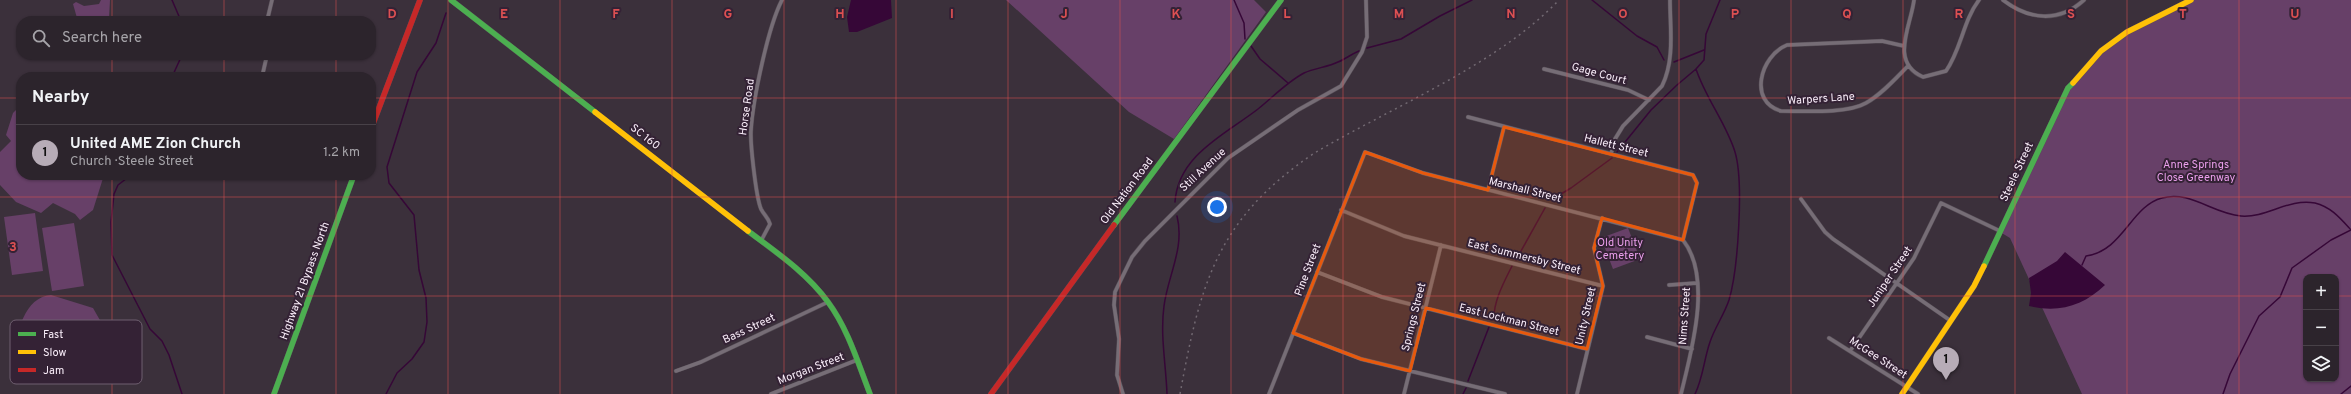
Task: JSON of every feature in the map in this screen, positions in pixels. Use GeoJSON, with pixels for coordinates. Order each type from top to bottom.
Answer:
{"type":"FeatureCollection","features":[{"type":"Feature","properties":{"kind":"main road"},"geometry":{"type":"LineString","coordinates":[[376,116],[420,0]]}},
{"type":"Feature","properties":{"kind":"main road","name":"SC 160"},"geometry":{"type":"LineString","coordinates":[[451,0],[762,239],[794,266],[828,302],[841,323],[870,394]]}},
{"type":"Feature","properties":{"kind":"main road","name":"Steele Street"},"geometry":{"type":"LineString","coordinates":[[1902,394],[1974,286],[2061,99],[2077,77],[2101,51],[2127,32],[2182,2],[2191,0]]}},
{"type":"Feature","properties":{"kind":"main road","name":"Old Nation Road"},"geometry":{"type":"LineString","coordinates":[[991,394],[1054,305],[1280,1]]}},
{"type":"Feature","properties":{"kind":"main road","name":"Highway 21 Bypass North"},"geometry":{"type":"LineString","coordinates":[[274,394],[352,180]]}},
{"type":"Feature","properties":{"kind":"street"},"geometry":{"type":"LineString","coordinates":[[268,16],[272,0]]}},
{"type":"Feature","properties":{"kind":"street","name":"Horse Road"},"geometry":{"type":"LineString","coordinates":[[762,239],[770,224],[768,217],[761,209],[751,131],[771,32],[776,11],[782,0]]}},
{"type":"Feature","properties":{"kind":"street","name":"Still Avenue"},"geometry":{"type":"LineString","coordinates":[[1123,394],[1117,375],[1119,339],[1114,305],[1115,292],[1132,257],[1145,241],[1228,158],[1298,110],[1341,86],[1362,52],[1367,37],[1366,0]]}},
{"type":"Feature","properties":{"kind":"street"},"geometry":{"type":"LineString","coordinates":[[1610,154],[1618,133],[1662,86],[1669,69],[1670,0]]}},
{"type":"Feature","properties":{"kind":"street"},"geometry":{"type":"LineString","coordinates":[[1914,0],[1904,46],[1905,61],[1908,66],[1923,77],[1946,71],[1952,63],[1971,13],[1980,0]]}},
{"type":"Feature","properties":{"kind":"street"},"geometry":{"type":"LineString","coordinates":[[2003,0],[2015,9],[2026,14],[2051,17],[2075,8],[2084,0]]}},
{"type":"Feature","properties":{"kind":"street","name":"Warpers Lane"},"geometry":{"type":"LineString","coordinates":[[1904,46],[1882,42],[1787,45],[1780,48],[1766,61],[1762,88],[1763,97],[1773,109],[1781,111],[1853,108],[1867,103],[1908,66]]}},
{"type":"Feature","properties":{"kind":"street"},"geometry":{"type":"LineString","coordinates":[[263,72],[266,60]]}},
{"type":"Feature","properties":{"kind":"street","name":"Gage Court"},"geometry":{"type":"LineString","coordinates":[[1544,69],[1628,90],[1649,100]]}},
{"type":"Feature","properties":{"kind":"street","name":"Hallett Street"},"geometry":{"type":"LineString","coordinates":[[1468,117],[1695,176],[1697,183],[1683,240]]}},
{"type":"Feature","properties":{"kind":"street"},"geometry":{"type":"LineString","coordinates":[[1488,190],[1504,127]]}},
{"type":"Feature","properties":{"kind":"street","name":"Marshall Street"},"geometry":{"type":"LineString","coordinates":[[1365,152],[1422,173],[1683,240]]}},
{"type":"Feature","properties":{"kind":"street","name":"Pine Street"},"geometry":{"type":"LineString","coordinates":[[1271,393],[1365,152]]}},
{"type":"Feature","properties":{"kind":"street"},"geometry":{"type":"LineString","coordinates":[[1801,199],[1825,232],[1951,321]]}},
{"type":"Feature","properties":{"kind":"street","name":"Juniper Street"},"geometry":{"type":"LineString","coordinates":[[1850,351],[1914,258],[1941,203],[2000,232]]}},
{"type":"Feature","properties":{"kind":"street","name":"East Summersby Street"},"geometry":{"type":"LineString","coordinates":[[1342,210],[1404,236],[1603,286]]}},
{"type":"Feature","properties":{"kind":"street","name":"Unity Street"},"geometry":{"type":"LineString","coordinates":[[1577,394],[1603,286],[1594,248],[1602,218]]}},
{"type":"Feature","properties":{"kind":"street","name":"Nims Street"},"geometry":{"type":"LineString","coordinates":[[1681,394],[1692,349],[1697,283],[1694,261],[1683,240]]}},
{"type":"Feature","properties":{"kind":"street","name":"Springs Street"},"geometry":{"type":"LineString","coordinates":[[1404,394],[1441,245]]}},
{"type":"Feature","properties":{"kind":"street","name":"East Lockman Street"},"geometry":{"type":"LineString","coordinates":[[1317,272],[1382,297],[1587,349]]}},
{"type":"Feature","properties":{"kind":"street"},"geometry":{"type":"LineString","coordinates":[[1669,285],[1697,283]]}},
{"type":"Feature","properties":{"kind":"street","name":"Bass Street"},"geometry":{"type":"LineString","coordinates":[[676,371],[701,362],[828,302]]}},
{"type":"Feature","properties":{"kind":"street"},"geometry":{"type":"LineString","coordinates":[[1294,332],[1361,359],[1506,394]]}},
{"type":"Feature","properties":{"kind":"street"},"geometry":{"type":"LineString","coordinates":[[1647,337],[1692,349]]}},
{"type":"Feature","properties":{"kind":"street","name":"McGee Street"},"geometry":{"type":"LineString","coordinates":[[1828,338],[1918,394]]}},
{"type":"Feature","properties":{"kind":"street","name":"Morgan Street"},"geometry":{"type":"LineString","coordinates":[[771,394],[857,360]]}},
{"type":"Feature","properties":{"kind":"street"},"geometry":{"type":"LineString","coordinates":[[783,389],[785,394]]}},
{"type":"Feature","properties":{"kind":"highlighted area"},"geometry":{"type":"Polygon","coordinates":[[[1504,127],[1693,175],[1697,183],[1683,240],[1602,218],[1594,248],[1603,286],[1587,349],[1426,308],[1410,371],[1361,359],[1293,333],[1365,152],[1423,173],[1488,190],[1504,127]]]}},
{"type":"Feature","properties":{"kind":"green space"},"geometry":{"type":"Polygon","coordinates":[[[101,0],[110,0],[109,16],[76,16],[73,4],[76,2],[84,6],[99,4],[101,0]]]}},
{"type":"Feature","properties":{"kind":"green space"},"geometry":{"type":"Polygon","coordinates":[[[1006,0],[1254,0],[1266,12],[1174,139],[1129,112],[1006,0]]]}},
{"type":"Feature","properties":{"kind":"green space","name":"Anne Springs Close Greenway"},"geometry":{"type":"Polygon","coordinates":[[[2191,0],[2351,0],[2351,394],[2082,394],[2010,238],[2000,232],[2061,99],[2101,51],[2127,32],[2191,0]]]}},
{"type":"Feature","properties":{"kind":"green space"},"geometry":{"type":"Polygon","coordinates":[[[16,110],[16,180],[102,180],[93,210],[80,220],[75,214],[53,203],[41,213],[16,202],[0,185],[0,152],[11,141],[6,135],[13,113],[16,110]]]}},
{"type":"Feature","properties":{"kind":"green space"},"geometry":{"type":"Polygon","coordinates":[[[35,213],[43,271],[12,275],[4,217],[35,213]]]}},
{"type":"Feature","properties":{"kind":"green space"},"geometry":{"type":"Polygon","coordinates":[[[74,223],[84,286],[52,291],[42,228],[74,223]]]}},
{"type":"Feature","properties":{"kind":"green space","name":"Old Unity Cemetery"},"geometry":{"type":"Polygon","coordinates":[[[1628,228],[1640,259],[1613,269],[1601,238],[1628,228]]]}},
{"type":"Feature","properties":{"kind":"green space"},"geometry":{"type":"Polygon","coordinates":[[[51,295],[93,308],[100,320],[23,320],[28,309],[34,302],[42,297],[51,295]]]}},
{"type":"Feature","properties":{"kind":"shaded area"},"geometry":{"type":"Polygon","coordinates":[[[851,0],[891,0],[892,18],[857,32],[849,32],[847,17],[851,0]]]}},
{"type":"Feature","properties":{"kind":"shaded area"},"geometry":{"type":"Polygon","coordinates":[[[2065,252],[2105,285],[2088,298],[2070,306],[2050,309],[2029,306],[2031,293],[2029,278],[2057,261],[2065,252]]]}},
{"type":"Feature","properties":{"kind":"waterway"},"geometry":{"type":"LineString","coordinates":[[172,0],[179,16]]}},
{"type":"Feature","properties":{"kind":"waterway"},"geometry":{"type":"LineString","coordinates":[[1234,0],[1244,23],[1245,39]]}},
{"type":"Feature","properties":{"kind":"waterway"},"geometry":{"type":"LineString","coordinates":[[1367,48],[1401,39],[1440,16],[1472,0]]}},
{"type":"Feature","properties":{"kind":"waterway"},"geometry":{"type":"LineString","coordinates":[[1592,0],[1637,36],[1657,47],[1664,60]]}},
{"type":"Feature","properties":{"kind":"waterway"},"geometry":{"type":"LineString","coordinates":[[1617,152],[1651,110],[1704,60],[1706,34],[1720,0]]}},
{"type":"Feature","properties":{"kind":"waterway"},"geometry":{"type":"LineString","coordinates":[[386,394],[397,373],[412,359],[424,342],[427,322],[426,298],[419,270],[414,215],[389,183],[387,167],[417,72],[436,43],[446,13]]}},
{"type":"Feature","properties":{"kind":"waterway"},"geometry":{"type":"LineString","coordinates":[[1251,46],[1260,59],[1288,83]]}},
{"type":"Feature","properties":{"kind":"waterway"},"geometry":{"type":"LineString","coordinates":[[1674,62],[1704,50]]}},
{"type":"Feature","properties":{"kind":"waterway"},"geometry":{"type":"LineString","coordinates":[[1175,202],[1178,186],[1185,171],[1194,159],[1218,137],[1258,109],[1286,85],[1304,73],[1334,64],[1359,51]]}},
{"type":"Feature","properties":{"kind":"waterway"},"geometry":{"type":"LineString","coordinates":[[174,72],[180,60]]}},
{"type":"Feature","properties":{"kind":"waterway"},"geometry":{"type":"LineString","coordinates":[[1695,394],[1700,382],[1710,342],[1729,300],[1735,268],[1739,226],[1739,184],[1738,166],[1735,152],[1727,131],[1705,91],[1696,69]]}},
{"type":"Feature","properties":{"kind":"waterway"},"geometry":{"type":"LineString","coordinates":[[1551,200],[1571,188],[1612,158]]}},
{"type":"Feature","properties":{"kind":"waterway"},"geometry":{"type":"LineString","coordinates":[[124,180],[118,185],[114,194],[111,222],[112,255],[150,329],[162,341],[169,355],[182,394]]}},
{"type":"Feature","properties":{"kind":"waterway"},"geometry":{"type":"LineString","coordinates":[[2082,265],[2086,256],[2099,252],[2109,246],[2118,238],[2142,210],[2151,203],[2162,198],[2172,196],[2182,197],[2221,211],[2241,216],[2260,214],[2296,203],[2315,203],[2331,210],[2351,230]]}},
{"type":"Feature","properties":{"kind":"waterway"},"geometry":{"type":"LineString","coordinates":[[1516,260],[1545,208]]}},
{"type":"Feature","properties":{"kind":"waterway"},"geometry":{"type":"LineString","coordinates":[[1167,394],[1163,317],[1166,295],[1179,239],[1177,216]]}},
{"type":"Feature","properties":{"kind":"waterway"},"geometry":{"type":"LineString","coordinates":[[2223,394],[2230,374],[2259,316],[2280,297],[2292,268],[2331,240],[2351,230]]}},
{"type":"Feature","properties":{"kind":"waterway"},"geometry":{"type":"LineString","coordinates":[[1494,320],[1497,299],[1512,266]]}},
{"type":"Feature","properties":{"kind":"waterway"},"geometry":{"type":"LineString","coordinates":[[1468,381],[1489,327]]}},
{"type":"Feature","properties":{"kind":"waterway"},"geometry":{"type":"LineString","coordinates":[[2341,394],[2351,386]]}},
{"type":"Feature","properties":{"kind":"waterway"},"geometry":{"type":"LineString","coordinates":[[1463,394],[1466,388]]}},
{"type":"Feature","properties":{"kind":"railway"},"geometry":{"type":"LineString","coordinates":[[1180,394],[1187,355],[1205,288],[1218,258],[1234,230],[1254,204],[1280,179],[1313,154],[1474,65],[1534,24],[1559,0]]}},
{"type":"Feature","properties":{"kind":"traffic: fast"},"geometry":{"type":"LineString","coordinates":[[451,0],[595,112]]}},
{"type":"Feature","properties":{"kind":"traffic: fast"},"geometry":{"type":"LineString","coordinates":[[1114,225],[1281,0]]}},
{"type":"Feature","properties":{"kind":"traffic: fast"},"geometry":{"type":"LineString","coordinates":[[1984,266],[2068,88],[2073,83]]}},
{"type":"Feature","properties":{"kind":"traffic: fast"},"geometry":{"type":"LineString","coordinates":[[274,394],[352,180]]}},
{"type":"Feature","properties":{"kind":"traffic: fast"},"geometry":{"type":"LineString","coordinates":[[748,231],[801,272],[820,291],[835,312],[847,335],[870,394]]}},
{"type":"Feature","properties":{"kind":"traffic: slow"},"geometry":{"type":"LineString","coordinates":[[2073,83],[2101,51],[2127,32],[2191,0]]}},
{"type":"Feature","properties":{"kind":"traffic: slow"},"geometry":{"type":"LineString","coordinates":[[595,112],[748,231]]}},
{"type":"Feature","properties":{"kind":"traffic: slow"},"geometry":{"type":"LineString","coordinates":[[1902,394],[1974,286],[1984,266]]}},
{"type":"Feature","properties":{"kind":"traffic: jam"},"geometry":{"type":"LineString","coordinates":[[376,116],[420,0]]}},
{"type":"Feature","properties":{"kind":"traffic: jam"},"geometry":{"type":"LineString","coordinates":[[991,394],[1114,225]]}},
{"type":"Feature","properties":{"kind":"place","name":"United AME Zion Church"},"geometry":{"type":"Point","coordinates":[1946,380]}}]}
